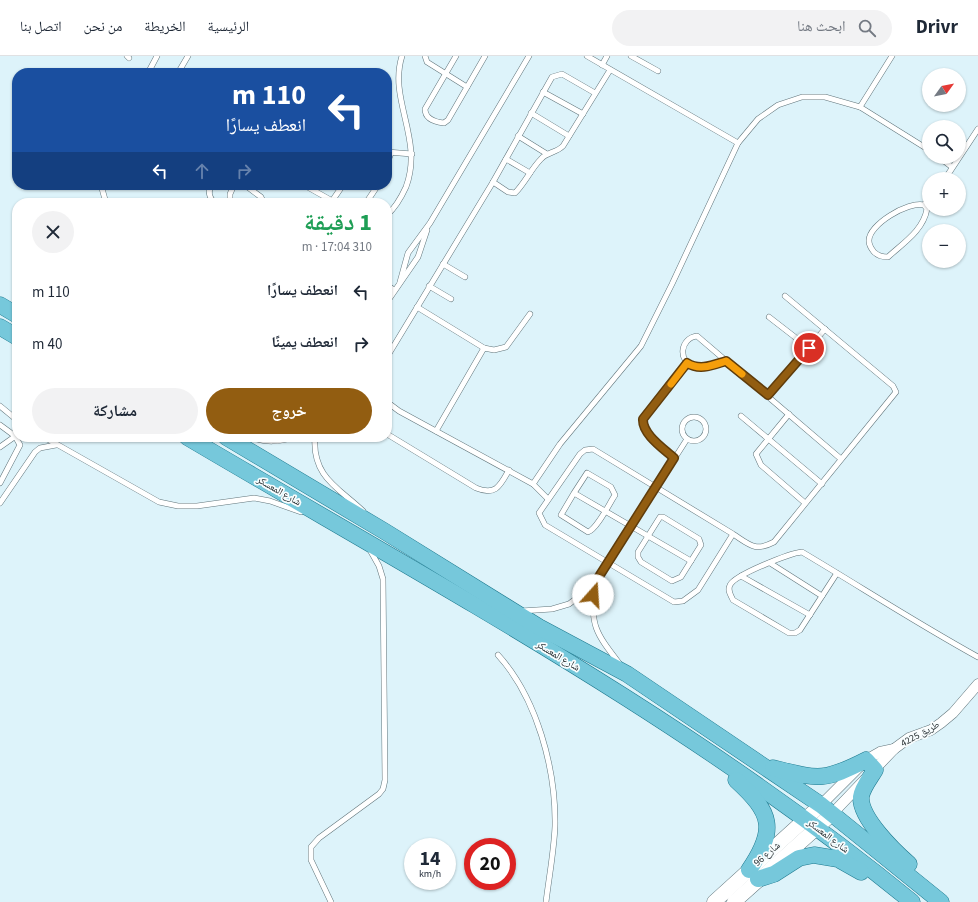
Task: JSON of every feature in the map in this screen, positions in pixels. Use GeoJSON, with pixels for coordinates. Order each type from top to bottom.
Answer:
{"type":"FeatureCollection","features":[{"type":"Feature","properties":{"kind":"main road"},"geometry":{"type":"LineString","coordinates":[[0,304],[12,311]]}},
{"type":"Feature","properties":{"kind":"main road"},"geometry":{"type":"LineString","coordinates":[[0,327],[12,334]]}},
{"type":"Feature","properties":{"kind":"main road","name":"شارع المعسكر"},"geometry":{"type":"LineString","coordinates":[[196,442],[596,678],[695,741],[812,823],[909,900]]}},
{"type":"Feature","properties":{"kind":"main road","name":"شارع المعسكر"},"geometry":{"type":"LineString","coordinates":[[234,442],[384,531],[513,611],[627,674],[826,810],[942,902]]}},
{"type":"Feature","properties":{"kind":"main road"},"geometry":{"type":"LineString","coordinates":[[695,741],[713,763],[750,792],[764,812],[767,830],[765,844],[753,874],[774,874],[799,858],[821,855],[844,862],[885,889],[909,900]]}},
{"type":"Feature","properties":{"kind":"main road"},"geometry":{"type":"LineString","coordinates":[[762,765],[804,776],[818,778],[870,765]]}},
{"type":"Feature","properties":{"kind":"main road"},"geometry":{"type":"LineString","coordinates":[[870,765],[861,797],[864,808],[870,820],[900,856],[934,886],[942,902]]}},
{"type":"Feature","properties":{"kind":"street","name":"طريق 4225"},"geometry":{"type":"LineString","coordinates":[[826,810],[870,765],[880,752],[894,749],[910,738],[941,723],[953,714],[978,684]]}},
{"type":"Feature","properties":{"kind":"street","name":"شارع 96"},"geometry":{"type":"LineString","coordinates":[[714,902],[753,874],[826,810]]}},
{"type":"Feature","properties":{"kind":"street","name":"شارع 96"},"geometry":{"type":"LineString","coordinates":[[734,902],[753,874]]}},
{"type":"Feature","properties":{"kind":"lane"},"geometry":{"type":"LineString","coordinates":[[151,68],[157,56]]}},
{"type":"Feature","properties":{"kind":"lane"},"geometry":{"type":"LineString","coordinates":[[181,68],[188,56]]}},
{"type":"Feature","properties":{"kind":"lane"},"geometry":{"type":"LineString","coordinates":[[392,209],[403,193],[409,177],[412,154],[399,80],[402,56]]}},
{"type":"Feature","properties":{"kind":"lane"},"geometry":{"type":"LineString","coordinates":[[425,56],[427,62],[467,87]]}},
{"type":"Feature","properties":{"kind":"lane"},"geometry":{"type":"LineString","coordinates":[[456,56],[425,109],[425,113],[428,117],[436,122],[444,123],[448,120],[485,56]]}},
{"type":"Feature","properties":{"kind":"lane"},"geometry":{"type":"LineString","coordinates":[[400,282],[408,254],[430,223],[529,56]]}},
{"type":"Feature","properties":{"kind":"lane"},"geometry":{"type":"LineString","coordinates":[[587,56],[738,143]]}},
{"type":"Feature","properties":{"kind":"lane"},"geometry":{"type":"LineString","coordinates":[[602,65],[607,56]]}},
{"type":"Feature","properties":{"kind":"lane"},"geometry":{"type":"LineString","coordinates":[[631,56],[658,72]]}},
{"type":"Feature","properties":{"kind":"lane"},"geometry":{"type":"LineString","coordinates":[[860,107],[892,56]]}},
{"type":"Feature","properties":{"kind":"lane"},"geometry":{"type":"LineString","coordinates":[[493,182],[508,192],[515,193],[540,160],[547,154],[557,152],[569,136],[610,70]]}},
{"type":"Feature","properties":{"kind":"lane"},"geometry":{"type":"LineString","coordinates":[[392,349],[493,182],[552,77],[562,74],[596,93]]}},
{"type":"Feature","properties":{"kind":"lane"},"geometry":{"type":"LineString","coordinates":[[543,92],[583,114]]}},
{"type":"Feature","properties":{"kind":"lane"},"geometry":{"type":"LineString","coordinates":[[533,484],[560,444],[641,346],[672,284],[738,143],[758,119],[778,105],[802,97],[824,97],[860,107],[922,146]]}},
{"type":"Feature","properties":{"kind":"lane"},"geometry":{"type":"LineString","coordinates":[[531,114],[569,136]]}},
{"type":"Feature","properties":{"kind":"lane"},"geometry":{"type":"LineString","coordinates":[[949,172],[978,129]]}},
{"type":"Feature","properties":{"kind":"lane"},"geometry":{"type":"LineString","coordinates":[[518,136],[547,154]]}},
{"type":"Feature","properties":{"kind":"lane"},"geometry":{"type":"LineString","coordinates":[[392,153],[412,154]]}},
{"type":"Feature","properties":{"kind":"lane"},"geometry":{"type":"LineString","coordinates":[[506,159],[530,173]]}},
{"type":"Feature","properties":{"kind":"lane"},"geometry":{"type":"LineString","coordinates":[[948,164],[952,167]]}},
{"type":"Feature","properties":{"kind":"lane"},"geometry":{"type":"LineString","coordinates":[[252,190],[262,198]]}},
{"type":"Feature","properties":{"kind":"lane"},"geometry":{"type":"LineString","coordinates":[[313,190],[327,198]]}},
{"type":"Feature","properties":{"kind":"lane"},"geometry":{"type":"LineString","coordinates":[[919,204],[924,205],[927,209],[921,227],[888,257],[882,258],[877,255],[870,247],[868,240],[887,216],[905,207],[919,204]]}},
{"type":"Feature","properties":{"kind":"lane"},"geometry":{"type":"LineString","coordinates":[[392,293],[418,257],[430,223]]}},
{"type":"Feature","properties":{"kind":"lane"},"geometry":{"type":"LineString","coordinates":[[443,264],[465,277]]}},
{"type":"Feature","properties":{"kind":"lane"},"geometry":{"type":"LineString","coordinates":[[429,286],[451,299]]}},
{"type":"Feature","properties":{"kind":"lane"},"geometry":{"type":"LineString","coordinates":[[733,534],[698,590],[683,601],[674,602],[608,561],[545,525],[539,513],[580,454],[593,449],[733,534],[754,548],[765,547],[774,542],[896,394],[893,386],[785,296]]}},
{"type":"Feature","properties":{"kind":"lane"},"geometry":{"type":"LineString","coordinates":[[417,307],[484,348],[494,350],[506,347],[530,314]]}},
{"type":"Feature","properties":{"kind":"lane"},"geometry":{"type":"LineString","coordinates":[[769,317],[809,348]]}},
{"type":"Feature","properties":{"kind":"lane"},"geometry":{"type":"LineString","coordinates":[[768,395],[825,329]]}},
{"type":"Feature","properties":{"kind":"lane"},"geometry":{"type":"LineString","coordinates":[[726,361],[700,368],[694,367],[687,363],[682,353],[687,340],[692,336],[697,336],[768,395],[841,459]]}},
{"type":"Feature","properties":{"kind":"lane"},"geometry":{"type":"LineString","coordinates":[[436,431],[484,348]]}},
{"type":"Feature","properties":{"kind":"lane"},"geometry":{"type":"LineString","coordinates":[[674,458],[649,434],[642,425],[643,419],[687,363]]}},
{"type":"Feature","properties":{"kind":"lane"},"geometry":{"type":"LineString","coordinates":[[0,406],[12,416]]}},
{"type":"Feature","properties":{"kind":"lane"},"geometry":{"type":"LineString","coordinates":[[392,406],[533,484],[548,499]]}},
{"type":"Feature","properties":{"kind":"lane"},"geometry":{"type":"LineString","coordinates":[[789,414],[756,454],[761,465],[805,503]]}},
{"type":"Feature","properties":{"kind":"lane"},"geometry":{"type":"LineString","coordinates":[[694,416],[702,419],[706,425],[706,433],[702,439],[694,442],[687,439],[682,433],[682,425],[686,419],[694,416]]}},
{"type":"Feature","properties":{"kind":"lane"},"geometry":{"type":"LineString","coordinates":[[741,416],[822,484]]}},
{"type":"Feature","properties":{"kind":"lane"},"geometry":{"type":"LineString","coordinates":[[0,425],[12,433]]}},
{"type":"Feature","properties":{"kind":"lane"},"geometry":{"type":"LineString","coordinates":[[392,437],[476,488],[486,492],[501,485],[509,470]]}},
{"type":"Feature","properties":{"kind":"lane"},"geometry":{"type":"LineString","coordinates":[[0,447],[12,439]]}},
{"type":"Feature","properties":{"kind":"lane"},"geometry":{"type":"LineString","coordinates":[[513,611],[552,609],[569,604],[593,586],[687,439]]}},
{"type":"Feature","properties":{"kind":"lane"},"geometry":{"type":"LineString","coordinates":[[0,483],[18,450],[20,445],[19,442]]}},
{"type":"Feature","properties":{"kind":"lane"},"geometry":{"type":"LineString","coordinates":[[53,442],[159,502],[184,506],[263,498],[342,528]]}},
{"type":"Feature","properties":{"kind":"lane"},"geometry":{"type":"LineString","coordinates":[[315,442],[315,455],[326,478],[335,488],[358,506],[384,531]]}},
{"type":"Feature","properties":{"kind":"lane"},"geometry":{"type":"LineString","coordinates":[[0,503],[35,452],[40,448],[57,444]]}},
{"type":"Feature","properties":{"kind":"lane"},"geometry":{"type":"LineString","coordinates":[[585,474],[590,474],[614,490],[615,495],[604,512],[594,529],[588,532],[561,515],[585,474]]}},
{"type":"Feature","properties":{"kind":"lane"},"geometry":{"type":"LineString","coordinates":[[574,493],[604,512],[632,526],[691,561]]}},
{"type":"Feature","properties":{"kind":"lane"},"geometry":{"type":"LineString","coordinates":[[663,517],[699,539],[701,545],[681,577],[672,581],[641,562],[638,557],[638,552],[647,536],[657,520],[663,517]]}},
{"type":"Feature","properties":{"kind":"lane"},"geometry":{"type":"LineString","coordinates":[[331,902],[311,860],[311,847],[319,838],[379,794],[383,789],[385,780],[383,579],[379,566],[366,542]]}},
{"type":"Feature","properties":{"kind":"lane"},"geometry":{"type":"LineString","coordinates":[[837,573],[800,630],[794,633],[789,633],[733,600],[728,591],[730,585],[741,576],[770,563],[802,552],[837,573],[913,620],[978,657]]}},
{"type":"Feature","properties":{"kind":"lane"},"geometry":{"type":"LineString","coordinates":[[770,563],[822,596]]}},
{"type":"Feature","properties":{"kind":"lane"},"geometry":{"type":"LineString","coordinates":[[741,576],[810,615]]}},
{"type":"Feature","properties":{"kind":"lane"},"geometry":{"type":"LineString","coordinates":[[593,586],[593,617],[597,632],[627,674]]}},
{"type":"Feature","properties":{"kind":"lane"},"geometry":{"type":"LineString","coordinates":[[498,655],[510,668],[523,689],[535,719],[550,766],[555,826],[546,902]]}},
{"type":"Feature","properties":{"kind":"slow traffic"},"geometry":{"type":"LineString","coordinates":[[671,384],[687,363],[694,367],[700,368],[726,361],[742,374]]}},
{"type":"Feature","properties":{"kind":"route"},"geometry":{"type":"LineString","coordinates":[[593,595],[593,586],[674,458],[649,434],[642,425],[643,419],[687,363],[694,367],[700,368],[726,361],[768,395],[809,348]]}}]}
